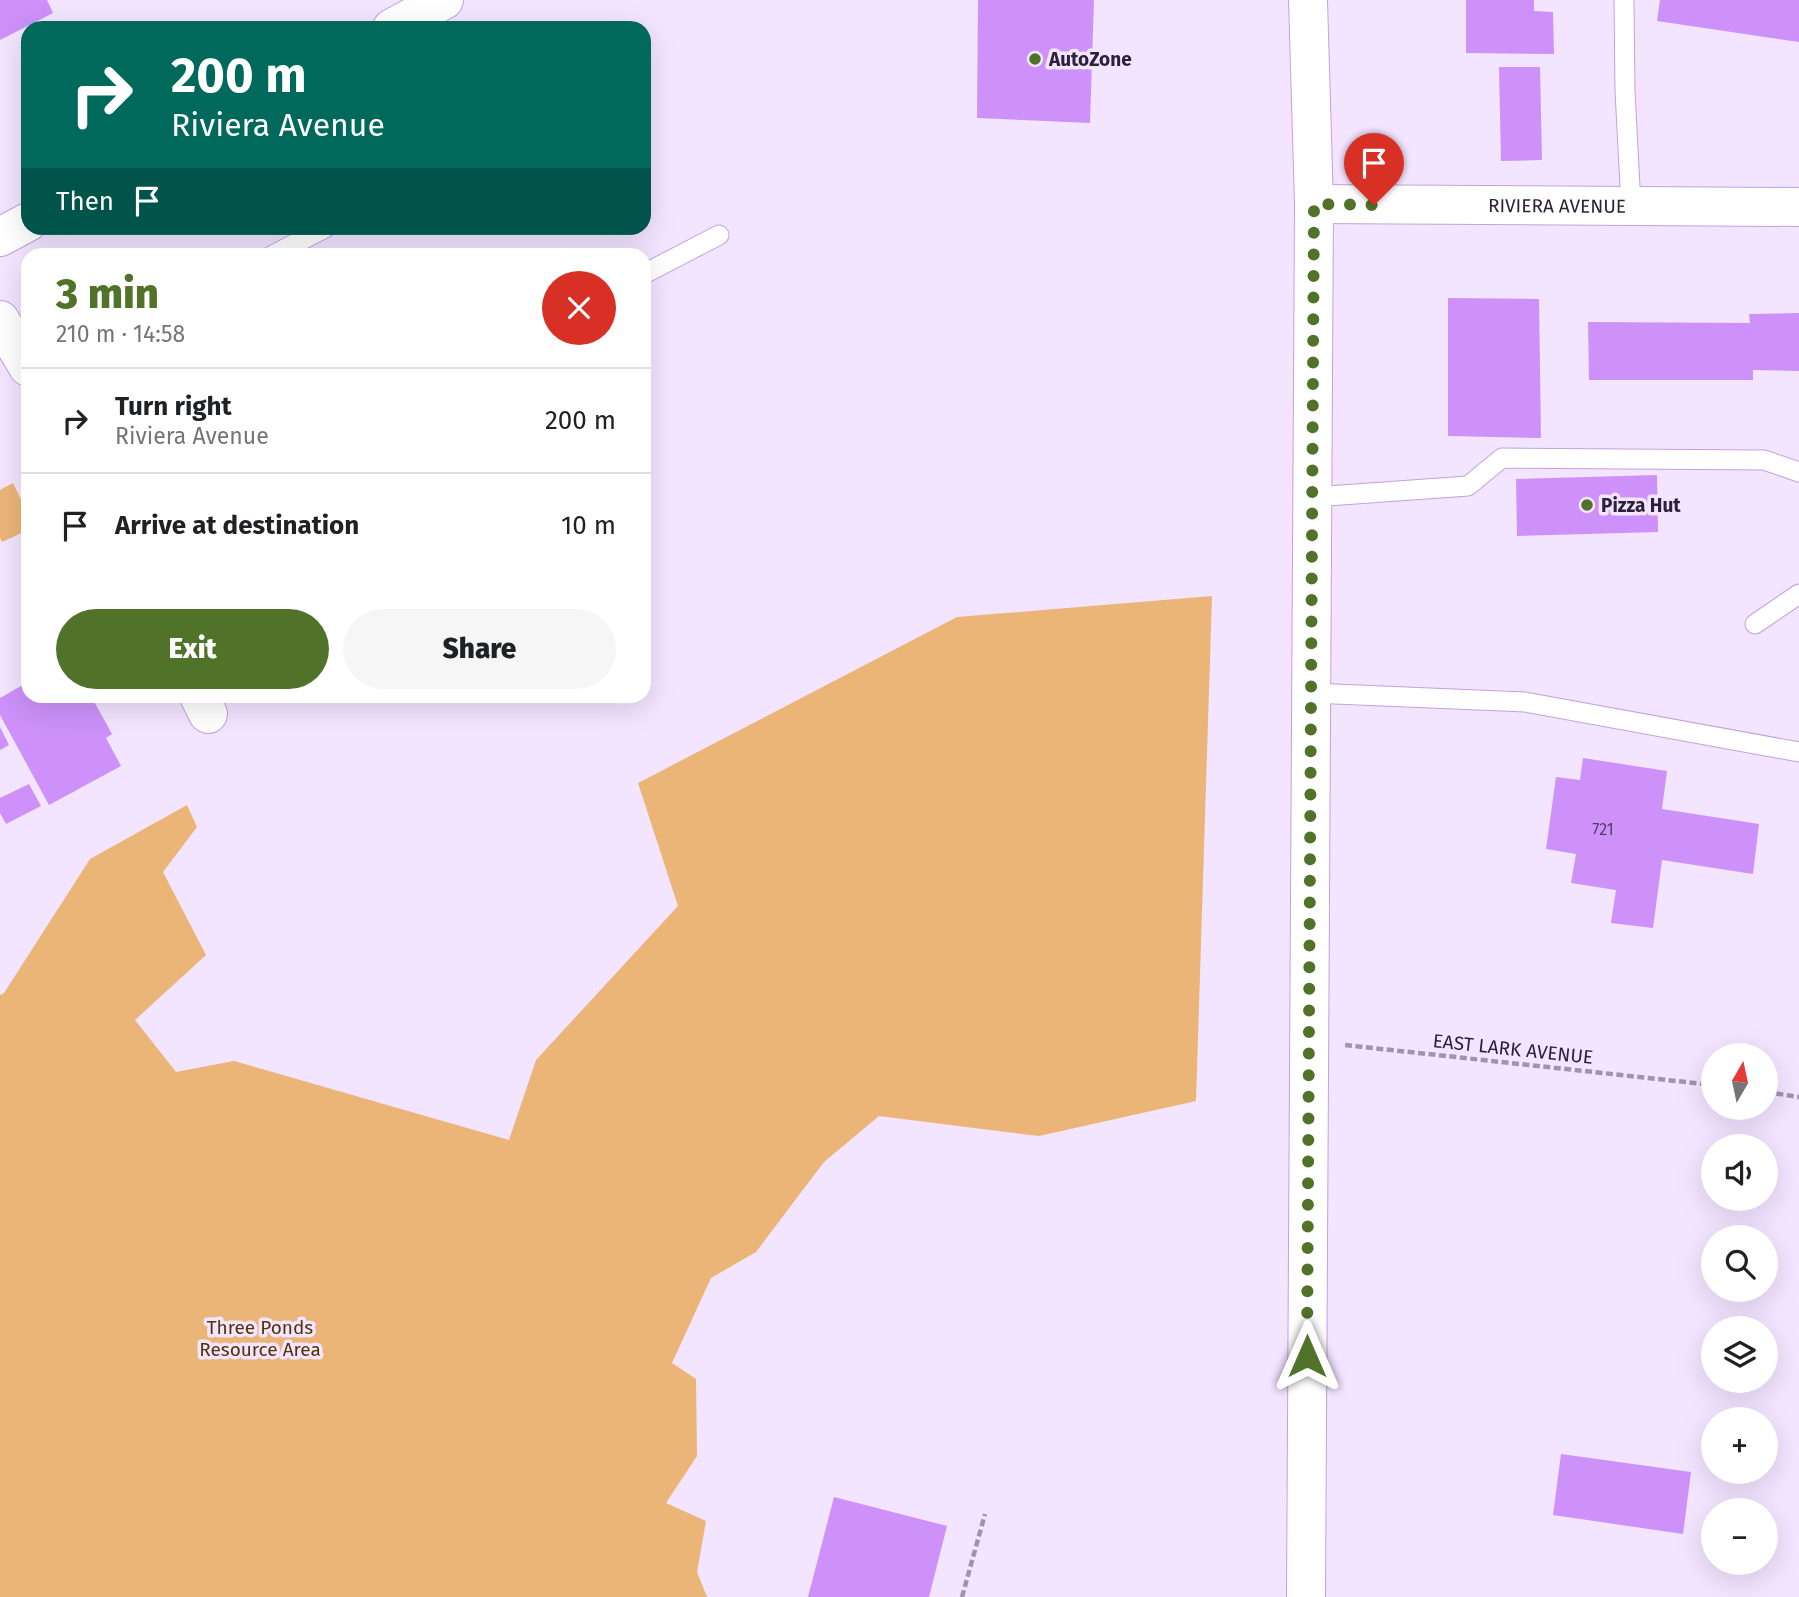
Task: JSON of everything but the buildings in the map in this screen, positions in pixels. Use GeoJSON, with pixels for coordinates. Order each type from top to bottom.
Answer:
{"type":"FeatureCollection","features":[{"type":"Feature","properties":{"kind":"main road"},"geometry":{"type":"LineString","coordinates":[[405,21],[444,0]]}},
{"type":"Feature","properties":{"kind":"main road"},"geometry":{"type":"LineString","coordinates":[[1306,1597],[1314,204],[1308,0]]}},
{"type":"Feature","properties":{"kind":"main road","name":"RIVIERA AVENUE"},"geometry":{"type":"LineString","coordinates":[[1314,204],[1799,207]]}},
{"type":"Feature","properties":{"kind":"main road"},"geometry":{"type":"LineString","coordinates":[[0,237],[21,226]]}},
{"type":"Feature","properties":{"kind":"main road"},"geometry":{"type":"LineString","coordinates":[[0,320],[21,355]]}},
{"type":"Feature","properties":{"kind":"lane"},"geometry":{"type":"LineString","coordinates":[[1624,0],[1631,206]]}},
{"type":"Feature","properties":{"kind":"lane"},"geometry":{"type":"LineString","coordinates":[[286,248],[312,235]]}},
{"type":"Feature","properties":{"kind":"lane"},"geometry":{"type":"LineString","coordinates":[[651,270],[719,235]]}},
{"type":"Feature","properties":{"kind":"lane"},"geometry":{"type":"LineString","coordinates":[[1313,497],[1468,486],[1502,458],[1764,460],[1799,472]]}},
{"type":"Feature","properties":{"kind":"lane"},"geometry":{"type":"LineString","coordinates":[[1755,624],[1799,594]]}},
{"type":"Feature","properties":{"kind":"lane"},"geometry":{"type":"LineString","coordinates":[[1311,693],[1525,702],[1799,752]]}},
{"type":"Feature","properties":{"kind":"path","name":"EAST LARK AVENUE"},"geometry":{"type":"LineString","coordinates":[[1309,1041],[1701,1084]]}},
{"type":"Feature","properties":{"kind":"path"},"geometry":{"type":"LineString","coordinates":[[1778,1094],[1799,1097]]}},
{"type":"Feature","properties":{"kind":"path"},"geometry":{"type":"LineString","coordinates":[[962,1597],[985,1514]]}},
{"type":"Feature","properties":{"kind":"green space"},"geometry":{"type":"Polygon","coordinates":[[[13,483],[21,500],[21,533],[2,542],[0,538],[0,490],[13,483]]]}},
{"type":"Feature","properties":{"kind":"green space","name":"Three Ponds Resource Area"},"geometry":{"type":"Polygon","coordinates":[[[1212,596],[1196,1101],[1039,1136],[879,1116],[824,1162],[756,1252],[711,1278],[672,1363],[696,1379],[697,1456],[666,1503],[706,1521],[697,1572],[707,1597],[0,1597],[0,995],[4,993],[90,859],[187,805],[197,827],[163,872],[206,955],[135,1020],[176,1072],[234,1061],[509,1140],[536,1060],[678,906],[638,783],[957,617],[1212,596]]]}},
{"type":"Feature","properties":{"kind":"place","name":"AutoZone"},"geometry":{"type":"Point","coordinates":[1035,59]}},
{"type":"Feature","properties":{"kind":"place","name":"Pizza Hut"},"geometry":{"type":"Point","coordinates":[1587,505]}},
{"type":"Feature","properties":{"kind":"route"},"geometry":{"type":"LineString","coordinates":[[1307,1356],[1314,204],[1374,205]]}}]}
